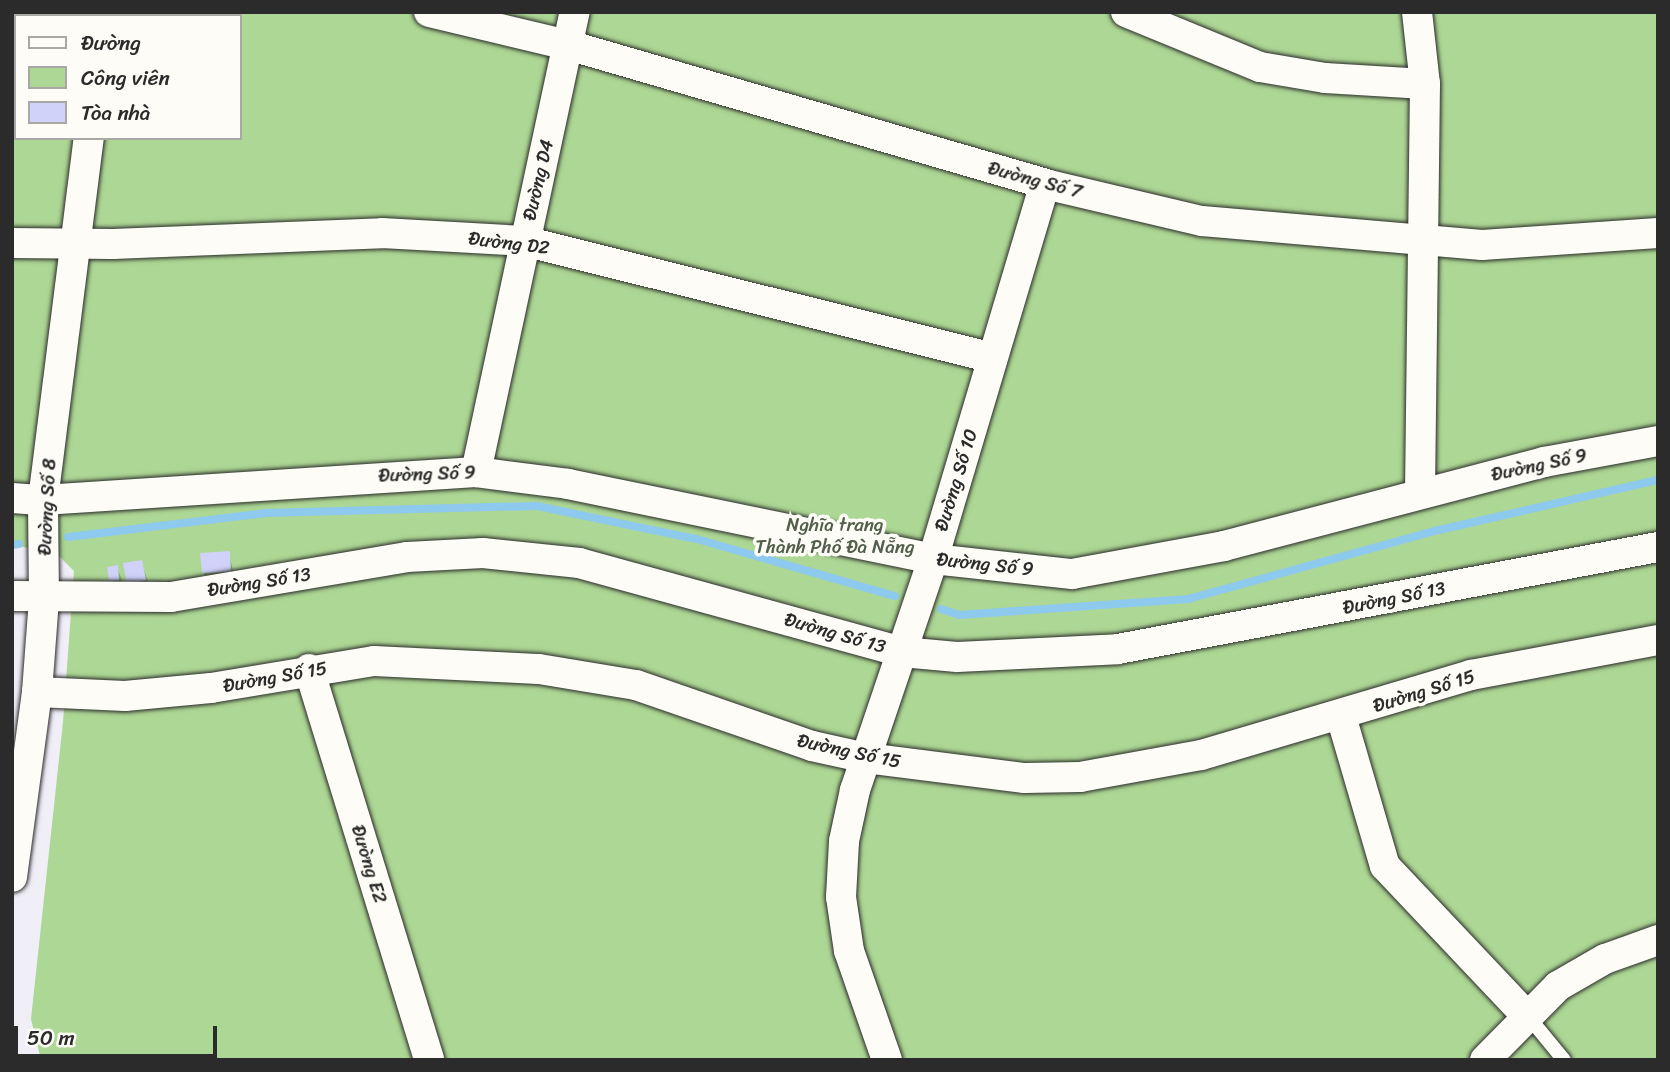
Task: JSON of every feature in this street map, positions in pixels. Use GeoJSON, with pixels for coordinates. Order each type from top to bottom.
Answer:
{"type":"FeatureCollection","features":[{"type":"Feature","properties":{"kind":"street","name":"Đường Số 7"},"geometry":{"type":"LineString","coordinates":[[429,12],[568,45],[1045,184],[1202,221],[1482,245],[1658,233]]}},
{"type":"Feature","properties":{"kind":"street","name":"Đường D4"},"geometry":{"type":"LineString","coordinates":[[476,472],[575,12]]}},
{"type":"Feature","properties":{"kind":"street"},"geometry":{"type":"LineString","coordinates":[[1126,12],[1260,67],[1325,78],[1425,83]]}},
{"type":"Feature","properties":{"kind":"street"},"geometry":{"type":"LineString","coordinates":[[1417,12],[1425,83],[1420,493]]}},
{"type":"Feature","properties":{"kind":"street","name":"Đường Số 8"},"geometry":{"type":"LineString","coordinates":[[12,877],[37,692],[44,599],[43,500],[89,140]]}},
{"type":"Feature","properties":{"kind":"street","name":"Đường Số 10"},"geometry":{"type":"LineString","coordinates":[[887,1060],[849,951],[841,897],[844,841],[866,758],[933,559],[1045,184]]}},
{"type":"Feature","properties":{"kind":"street","name":"Đường D2"},"geometry":{"type":"LineString","coordinates":[[12,243],[76,244],[382,233],[524,241],[993,358]]}},
{"type":"Feature","properties":{"kind":"street","name":"Đường Số 9"},"geometry":{"type":"LineString","coordinates":[[12,498],[43,500],[476,472],[568,484],[933,559],[1072,574],[1224,546],[1420,493],[1658,441]]}},
{"type":"Feature","properties":{"kind":"street","name":"Đường Số 13"},"geometry":{"type":"LineString","coordinates":[[12,597],[171,597],[407,557],[483,553],[616,571],[902,652],[957,657],[1118,649],[1658,547]]}},
{"type":"Feature","properties":{"kind":"street","name":"Đường Số 15"},"geometry":{"type":"LineString","coordinates":[[37,692],[125,696],[211,688],[309,668],[373,661],[436,661],[539,669],[636,685],[812,746],[866,758],[1025,778],[1080,777],[1201,755],[1341,716],[1471,675],[1658,640]]}},
{"type":"Feature","properties":{"kind":"street","name":"Đường E2"},"geometry":{"type":"LineString","coordinates":[[309,668],[429,1060]]}},
{"type":"Feature","properties":{"kind":"street"},"geometry":{"type":"LineString","coordinates":[[1341,716],[1385,866],[1526,1015]]}},
{"type":"Feature","properties":{"kind":"street"},"geometry":{"type":"LineString","coordinates":[[1485,1060],[1526,1015],[1558,986],[1605,959],[1658,940]]}},
{"type":"Feature","properties":{"kind":"lane"},"geometry":{"type":"LineString","coordinates":[[1526,1015],[1564,1060]]}},
{"type":"Feature","properties":{"kind":"green space","name":"Nghĩa trang Thành Phố Đà Nẵng"},"geometry":{"type":"Polygon","coordinates":[[[12,12],[1658,12],[1658,1060],[41,1060],[31,1019],[63,722],[74,571],[56,553],[12,545],[12,12]]]}},
{"type":"Feature","properties":{"kind":"building"},"geometry":{"type":"Polygon","coordinates":[[[230,551],[231,572],[202,573],[200,553],[230,551]]]}},
{"type":"Feature","properties":{"kind":"building"},"geometry":{"type":"Polygon","coordinates":[[[142,560],[146,580],[127,584],[123,563],[142,560]]]}},
{"type":"Feature","properties":{"kind":"building"},"geometry":{"type":"Polygon","coordinates":[[[118,565],[119,580],[109,581],[107,567],[118,565]]]}},
{"type":"Feature","properties":{"kind":"waterway"},"geometry":{"type":"LineString","coordinates":[[941,609],[959,615],[1188,599],[1439,530],[1658,480]]}},
{"type":"Feature","properties":{"kind":"waterway"},"geometry":{"type":"LineString","coordinates":[[68,537],[265,513],[537,506],[697,539],[895,596]]}},
{"type":"Feature","properties":{"kind":"waterway"},"geometry":{"type":"LineString","coordinates":[[12,545],[19,544]]}}]}
